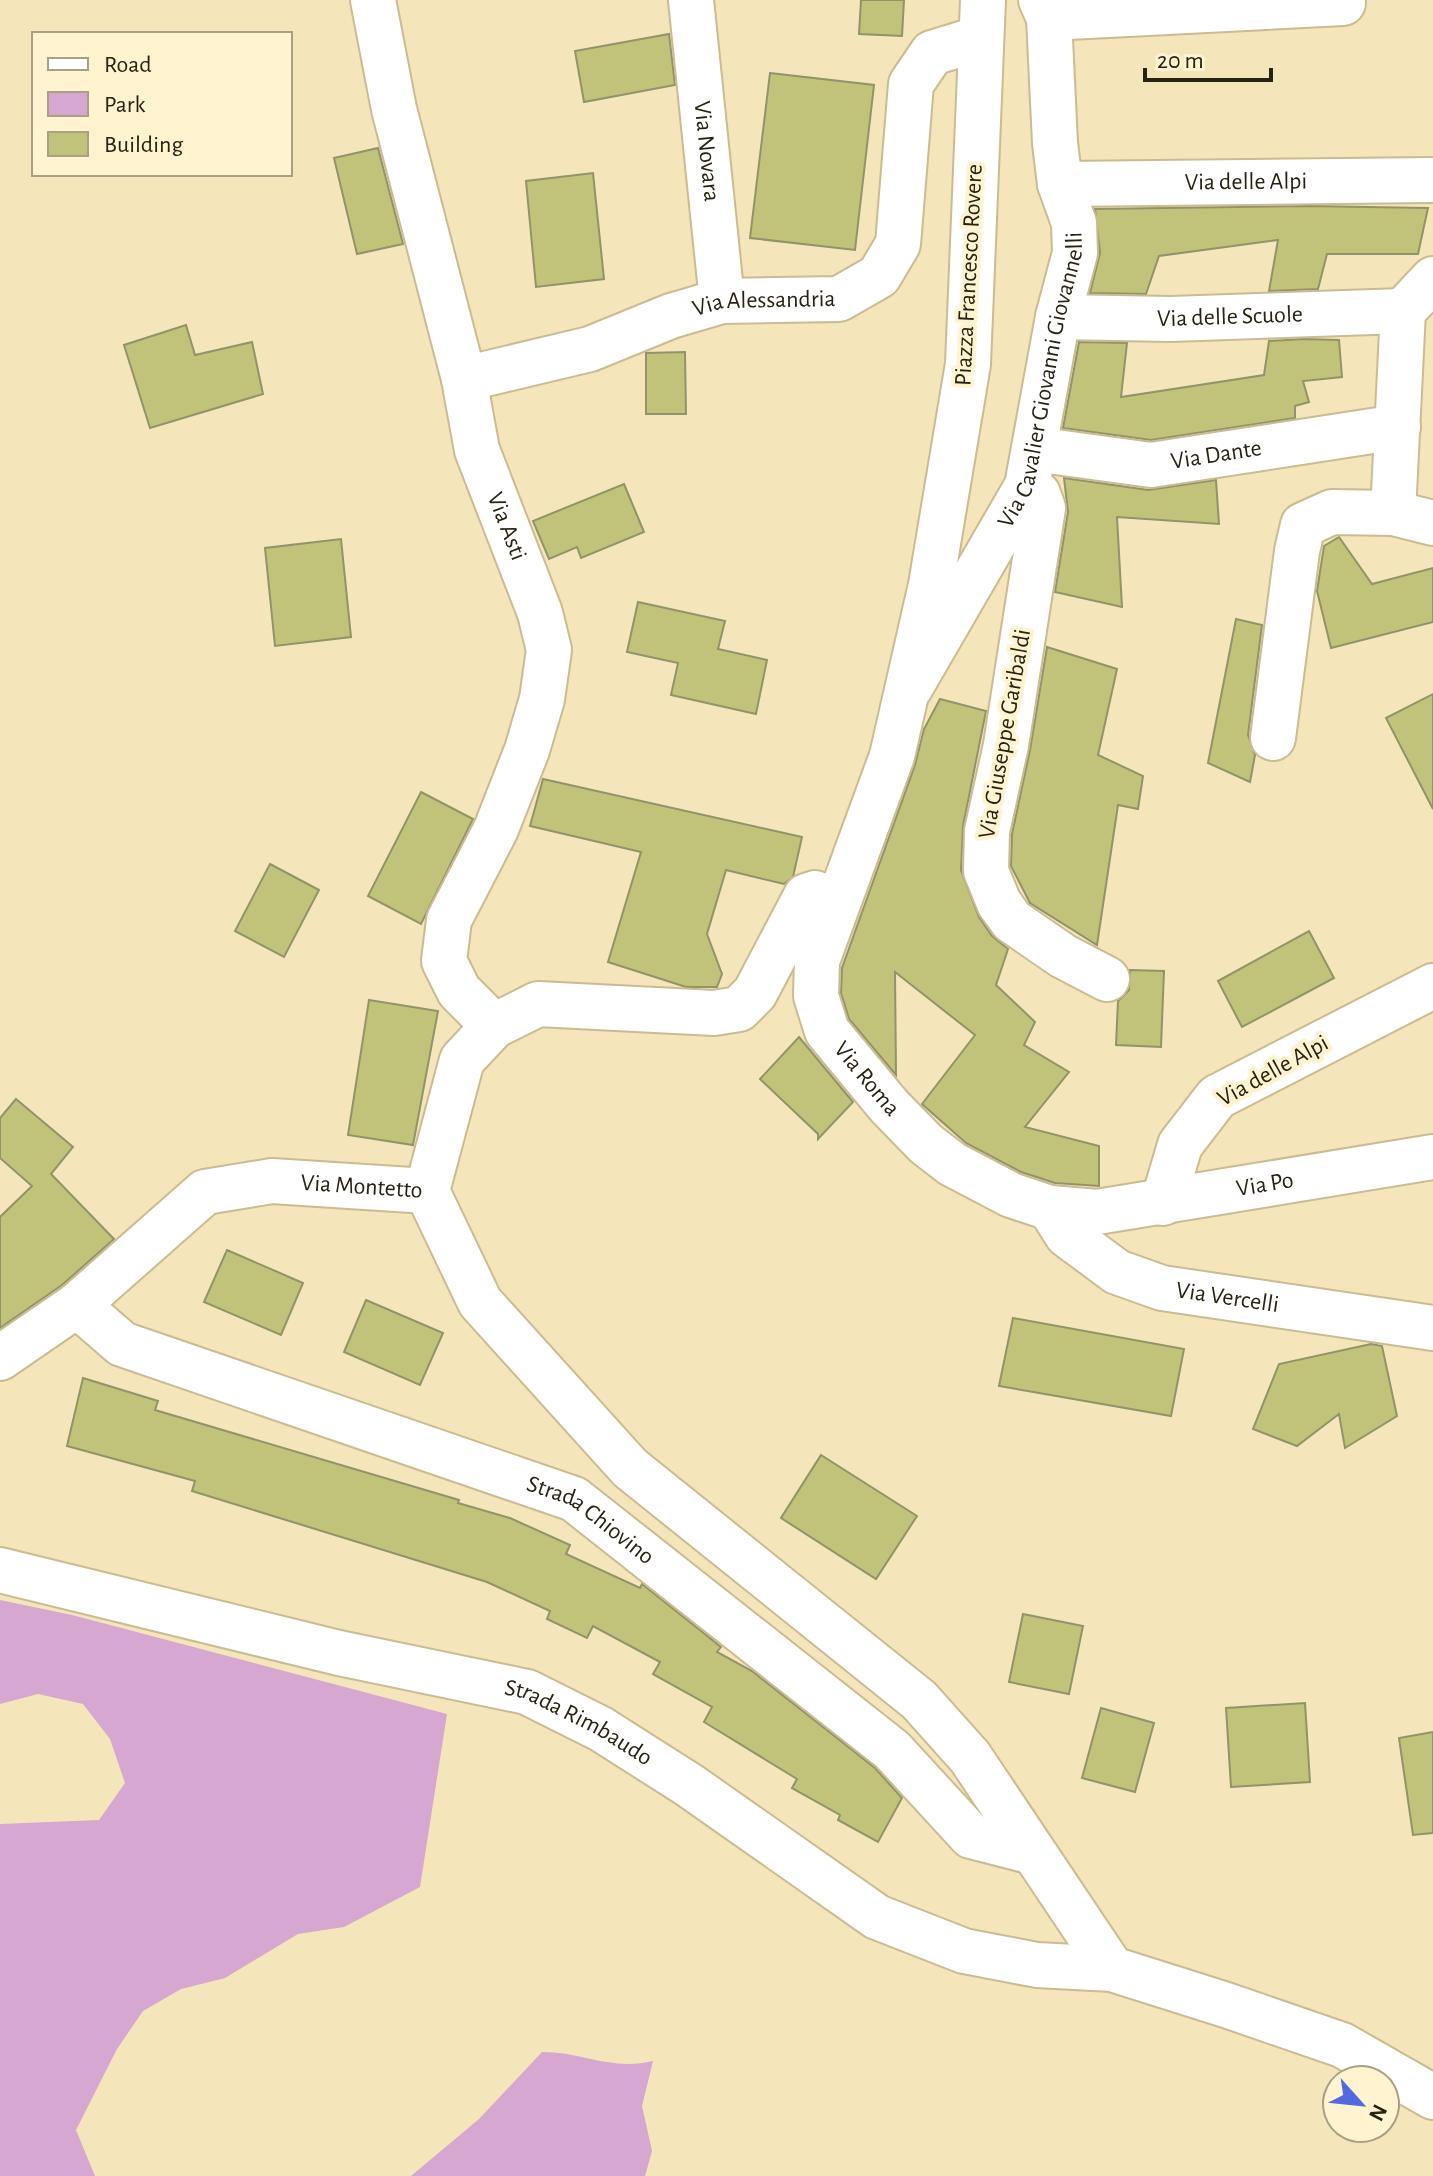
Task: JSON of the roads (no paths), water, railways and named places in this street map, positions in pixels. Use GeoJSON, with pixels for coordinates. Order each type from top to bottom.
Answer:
{"type":"FeatureCollection","features":[{"type":"Feature","properties":{"kind":"street","name":"Via Asti"},"geometry":{"type":"LineString","coordinates":[[373,0],[394,109],[464,379],[477,450],[540,613],[549,650],[542,699],[527,750],[496,829],[449,920],[444,961],[459,991],[494,1026]]}},
{"type":"Feature","properties":{"kind":"street","name":"Via Novara"},"geometry":{"type":"LineString","coordinates":[[691,0],[722,301]]}},
{"type":"Feature","properties":{"kind":"street"},"geometry":{"type":"LineString","coordinates":[[1045,9],[1343,3]]}},
{"type":"Feature","properties":{"kind":"street","name":"Via Cavalier Giovanni Giovannelli"},"geometry":{"type":"LineString","coordinates":[[909,689],[1030,467],[1058,317],[1075,253],[1074,223],[1060,184],[1045,9]]}},
{"type":"Feature","properties":{"kind":"street","name":"Via Alessandria"},"geometry":{"type":"LineString","coordinates":[[464,379],[590,349],[671,316],[722,301],[839,299],[879,276],[898,244],[911,84],[932,53],[982,19]]}},
{"type":"Feature","properties":{"kind":"street","name":"Piazza Francesco Rovere"},"geometry":{"type":"LineString","coordinates":[[909,689],[931,585],[968,364],[982,19]]}},
{"type":"Feature","properties":{"kind":"street","name":"Via delle Alpi"},"geometry":{"type":"LineString","coordinates":[[1060,184],[1433,180]]}},
{"type":"Feature","properties":{"kind":"street"},"geometry":{"type":"LineString","coordinates":[[1273,738],[1303,525],[1332,512],[1413,518],[1398,427],[1403,311],[1433,279]]}},
{"type":"Feature","properties":{"kind":"street","name":"Via delle Scuole"},"geometry":{"type":"LineString","coordinates":[[1058,317],[1171,319],[1403,311]]}},
{"type":"Feature","properties":{"kind":"street","name":"Via Dante"},"geometry":{"type":"LineString","coordinates":[[1030,467],[1151,465],[1398,427]]}},
{"type":"Feature","properties":{"kind":"street","name":"Via Giuseppe Garibaldi"},"geometry":{"type":"LineString","coordinates":[[1030,467],[1043,508],[1006,745],[987,831],[986,871],[999,903],[1012,921],[1063,956],[1107,979]]}},
{"type":"Feature","properties":{"kind":"street","name":"Via Roma"},"geometry":{"type":"LineString","coordinates":[[909,689],[892,756],[836,902],[817,961],[816,996],[827,1031],[889,1106],[935,1151],[980,1181],[1050,1208],[1097,1212]]}},
{"type":"Feature","properties":{"kind":"street","name":"Via Montetto"},"geometry":{"type":"LineString","coordinates":[[0,1358],[77,1305],[205,1192],[272,1181],[427,1191],[462,1060],[494,1026],[538,1004],[714,1013],[739,1009],[755,993],[806,896],[815,893],[836,902]]}},
{"type":"Feature","properties":{"kind":"street","name":"Via delle Alpi"},"geometry":{"type":"LineString","coordinates":[[1163,1203],[1180,1145],[1217,1097],[1433,986]]}},
{"type":"Feature","properties":{"kind":"street","name":"Via Po"},"geometry":{"type":"LineString","coordinates":[[1097,1212],[1163,1203],[1254,1183],[1433,1157]]}},
{"type":"Feature","properties":{"kind":"street"},"geometry":{"type":"LineString","coordinates":[[427,1191],[480,1302],[630,1468],[919,1700],[970,1757],[1112,1969]]}},
{"type":"Feature","properties":{"kind":"street","name":"Via Vercelli"},"geometry":{"type":"LineString","coordinates":[[1050,1208],[1067,1235],[1117,1272],[1162,1288],[1433,1328]]}},
{"type":"Feature","properties":{"kind":"street","name":"Strada Chiovino"},"geometry":{"type":"LineString","coordinates":[[77,1305],[122,1344],[574,1499],[892,1750],[971,1836],[1033,1852]]}},
{"type":"Feature","properties":{"kind":"street","name":"Strada Rimbaudo"},"geometry":{"type":"LineString","coordinates":[[0,1570],[339,1653],[527,1692],[601,1729],[689,1785],[877,1917],[964,1951],[1037,1965],[1112,1969],[1342,2045],[1433,2097]]}}]}
